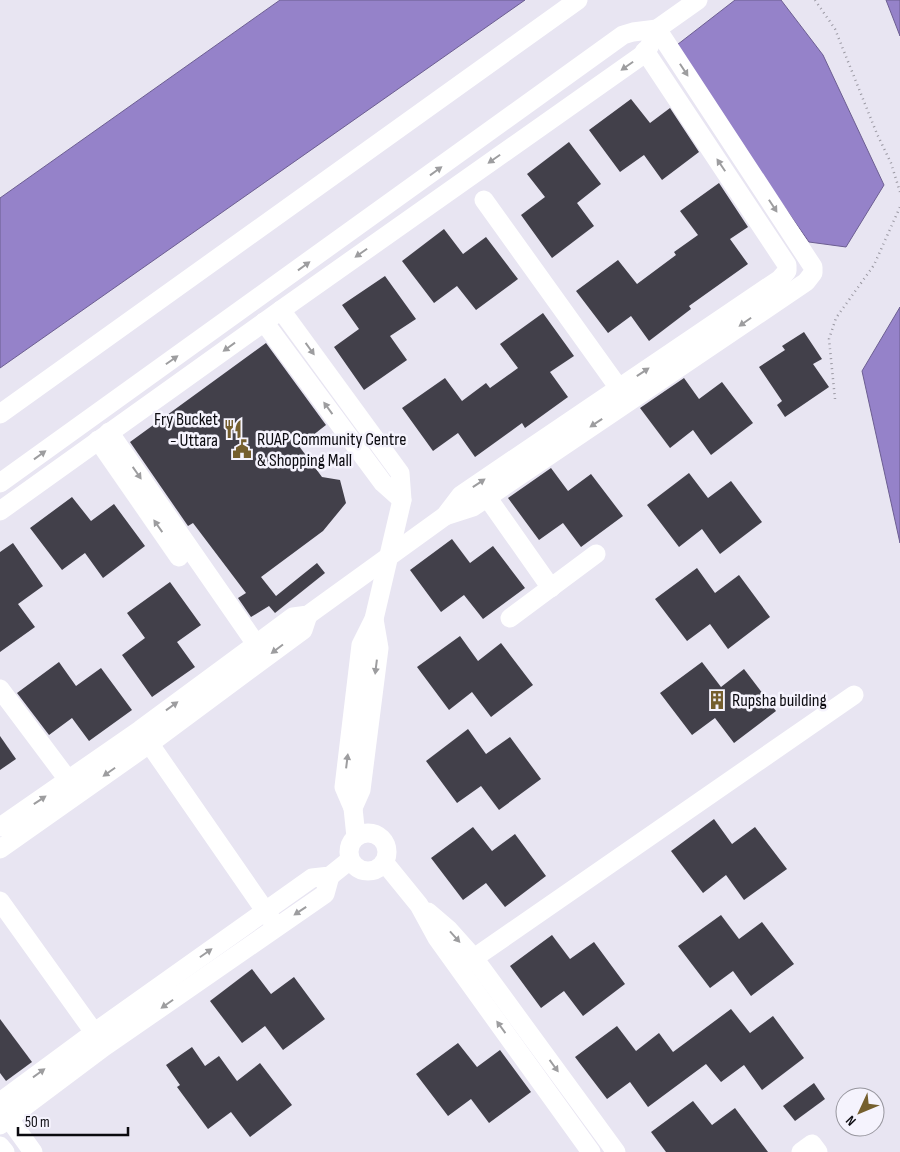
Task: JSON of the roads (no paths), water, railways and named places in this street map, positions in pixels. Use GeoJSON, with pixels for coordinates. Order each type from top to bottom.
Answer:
{"type":"FeatureCollection","features":[{"type":"Feature","properties":{"kind":"street"},"geometry":{"type":"LineString","coordinates":[[0,414],[578,0]]}},
{"type":"Feature","properties":{"kind":"street"},"geometry":{"type":"LineString","coordinates":[[0,511],[641,56],[658,29],[698,0]]}},
{"type":"Feature","properties":{"kind":"street"},"geometry":{"type":"LineString","coordinates":[[0,483],[260,298],[623,35],[658,29]]}},
{"type":"Feature","properties":{"kind":"street"},"geometry":{"type":"LineString","coordinates":[[0,828],[140,730],[293,617],[308,615],[388,558],[444,516],[461,495],[806,282],[813,273],[813,267],[658,29]]}},
{"type":"Feature","properties":{"kind":"street"},"geometry":{"type":"LineString","coordinates":[[444,516],[473,507],[780,279],[788,271],[788,265],[645,51]]}},
{"type":"Feature","properties":{"kind":"street"},"geometry":{"type":"LineString","coordinates":[[484,200],[623,395]]}},
{"type":"Feature","properties":{"kind":"street"},"geometry":{"type":"LineString","coordinates":[[260,298],[400,473],[402,500],[374,619],[361,645],[344,787],[353,808],[356,837]]}},
{"type":"Feature","properties":{"kind":"street"},"geometry":{"type":"LineString","coordinates":[[92,417],[251,648]]}},
{"type":"Feature","properties":{"kind":"street"},"geometry":{"type":"LineString","coordinates":[[487,497],[551,588]]}},
{"type":"Feature","properties":{"kind":"street"},"geometry":{"type":"LineString","coordinates":[[510,618],[596,554]]}},
{"type":"Feature","properties":{"kind":"street"},"geometry":{"type":"LineString","coordinates":[[0,849],[149,744],[303,630],[308,615]]}},
{"type":"Feature","properties":{"kind":"street"},"geometry":{"type":"LineString","coordinates":[[0,689],[69,780]]}},
{"type":"Feature","properties":{"kind":"street"},"geometry":{"type":"LineString","coordinates":[[474,958],[854,695]]}},
{"type":"Feature","properties":{"kind":"street"},"geometry":{"type":"LineString","coordinates":[[140,730],[277,927]]}},
{"type":"Feature","properties":{"kind":"street"},"geometry":{"type":"LineString","coordinates":[[368,833],[381,838],[385,843],[387,856],[376,870],[364,871],[354,866],[350,860],[349,847],[356,837],[368,833]]}},
{"type":"Feature","properties":{"kind":"street"},"geometry":{"type":"LineString","coordinates":[[33,1152],[2,1113],[312,878],[330,876],[350,860]]}},
{"type":"Feature","properties":{"kind":"street"},"geometry":{"type":"LineString","coordinates":[[384,862],[419,905],[437,938],[591,1152]]}},
{"type":"Feature","properties":{"kind":"street"},"geometry":{"type":"LineString","coordinates":[[100,1039],[277,927],[325,894],[330,876]]}},
{"type":"Feature","properties":{"kind":"street"},"geometry":{"type":"LineString","coordinates":[[0,902],[100,1039]]}},
{"type":"Feature","properties":{"kind":"street"},"geometry":{"type":"LineString","coordinates":[[419,905],[449,930],[474,958],[616,1152]]}},
{"type":"Feature","properties":{"kind":"street"},"geometry":{"type":"LineString","coordinates":[[801,1152],[812,1144],[818,1152]]}},
{"type":"Feature","properties":{"kind":"street"},"geometry":{"type":"LineString","coordinates":[[0,1146],[5,1152]]}},
{"type":"Feature","properties":{"kind":"place","name":"Fry Bucket - Uttara"},"geometry":{"type":"Point","coordinates":[233,429]}},
{"type":"Feature","properties":{"kind":"place","name":"RUAP Community Centre & Shopping Mall"},"geometry":{"type":"Point","coordinates":[242,449]}},
{"type":"Feature","properties":{"kind":"place","name":"Rupsha building"},"geometry":{"type":"Point","coordinates":[717,700]}}]}
